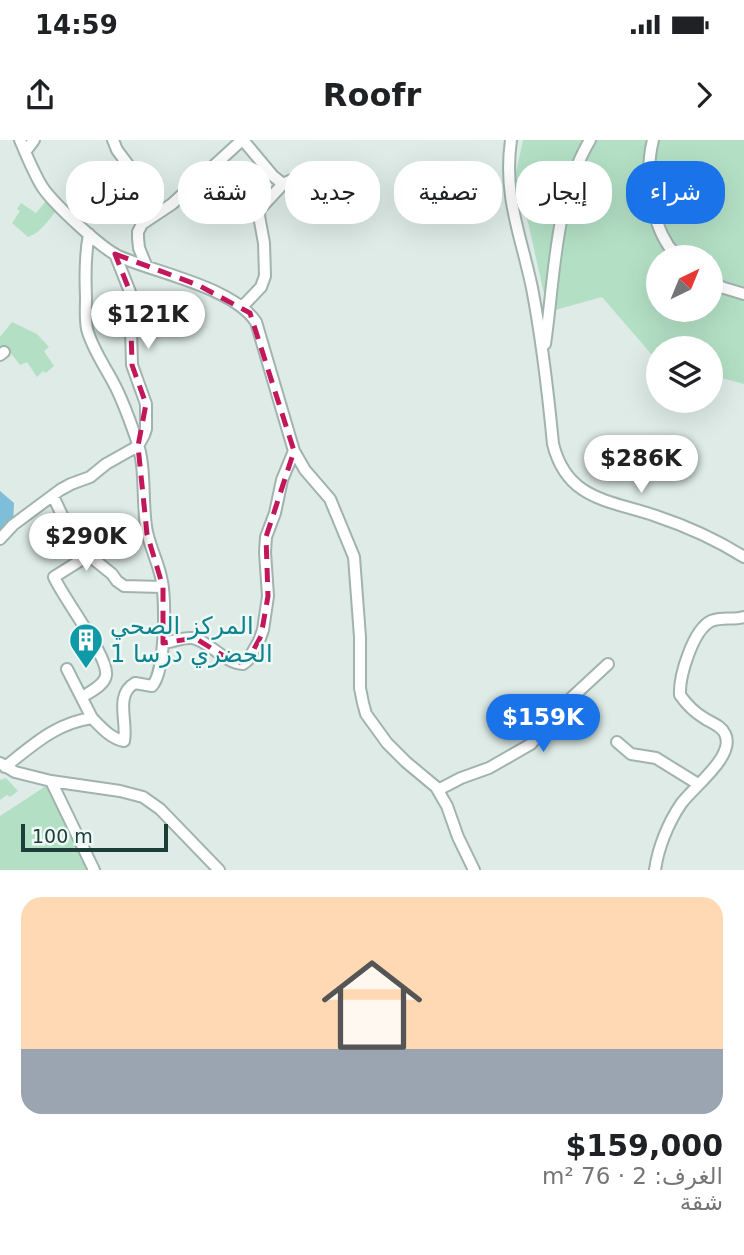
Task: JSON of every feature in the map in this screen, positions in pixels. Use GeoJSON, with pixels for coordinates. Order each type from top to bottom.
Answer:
{"type":"FeatureCollection","features":[{"type":"Feature","properties":{"kind":"street"},"geometry":{"type":"LineString","coordinates":[[20,140],[44,190],[102,245],[115,254],[198,285],[242,307],[256,322],[294,451],[305,470],[330,499],[354,557],[360,637],[360,688],[366,714],[387,743],[438,790],[474,870]]}},
{"type":"Feature","properties":{"kind":"street"},"geometry":{"type":"LineString","coordinates":[[25,152],[34,140]]}},
{"type":"Feature","properties":{"kind":"street"},"geometry":{"type":"LineString","coordinates":[[113,140],[125,161]]}},
{"type":"Feature","properties":{"kind":"street"},"geometry":{"type":"LineString","coordinates":[[164,209],[242,140],[273,176],[284,184],[260,209],[265,276],[261,287],[242,307]]}},
{"type":"Feature","properties":{"kind":"street"},"geometry":{"type":"LineString","coordinates":[[511,140],[511,202],[530,275],[553,444],[564,472],[581,490],[595,497],[676,523],[729,547],[744,557]]}},
{"type":"Feature","properties":{"kind":"street"},"geometry":{"type":"LineString","coordinates":[[543,357],[563,212],[571,180],[590,140]]}},
{"type":"Feature","properties":{"kind":"street"},"geometry":{"type":"LineString","coordinates":[[653,140],[650,191],[654,214],[668,245]]}},
{"type":"Feature","properties":{"kind":"street"},"geometry":{"type":"LineString","coordinates":[[142,224],[138,238],[146,265]]}},
{"type":"Feature","properties":{"kind":"street"},"geometry":{"type":"LineString","coordinates":[[67,669],[93,718],[111,735],[124,741],[123,702],[126,690],[135,683],[152,686],[155,684],[163,643],[165,605],[163,587],[147,534],[138,446],[118,394],[94,348],[88,330],[85,257],[89,234]]}},
{"type":"Feature","properties":{"kind":"street"},"geometry":{"type":"LineString","coordinates":[[0,539],[13,525],[53,495],[90,477],[106,464],[138,446],[146,429],[146,404],[132,365],[130,292],[115,254]]}},
{"type":"Feature","properties":{"kind":"street"},"geometry":{"type":"LineString","coordinates":[[723,288],[744,294]]}},
{"type":"Feature","properties":{"kind":"street"},"geometry":{"type":"LineString","coordinates":[[163,643],[195,638],[235,663],[243,664],[248,660],[261,636],[268,596],[266,537],[275,513],[282,480],[294,451]]}},
{"type":"Feature","properties":{"kind":"street"},"geometry":{"type":"LineString","coordinates":[[53,495],[76,545],[124,586],[163,587]]}},
{"type":"Feature","properties":{"kind":"street"},"geometry":{"type":"LineString","coordinates":[[82,697],[100,685],[107,673],[100,654],[54,576],[89,555]]}},
{"type":"Feature","properties":{"kind":"street"},"geometry":{"type":"LineString","coordinates":[[655,870],[656,859],[673,818],[698,784],[710,773],[727,745],[724,731],[692,710],[680,695],[683,672],[696,638],[709,622],[744,617]]}},
{"type":"Feature","properties":{"kind":"street"},"geometry":{"type":"LineString","coordinates":[[438,790],[502,761],[531,744],[553,715],[608,664]]}},
{"type":"Feature","properties":{"kind":"street"},"geometry":{"type":"LineString","coordinates":[[93,718],[76,720],[61,726],[2,765],[15,772],[51,781],[143,797],[160,809],[219,870]]}},
{"type":"Feature","properties":{"kind":"street"},"geometry":{"type":"LineString","coordinates":[[617,742],[631,754],[656,758],[698,784]]}},
{"type":"Feature","properties":{"kind":"street"},"geometry":{"type":"LineString","coordinates":[[51,781],[94,870]]}},
{"type":"Feature","properties":{"kind":"highlighted area"},"geometry":{"type":"Polygon","coordinates":[[[115,254],[198,285],[250,313],[294,451],[266,537],[268,596],[261,636],[248,660],[235,663],[195,638],[163,643],[163,587],[147,534],[138,446],[146,404],[132,365],[130,292],[115,254]]]}},
{"type":"Feature","properties":{"kind":"green space"},"geometry":{"type":"Polygon","coordinates":[[[523,140],[744,140],[744,384],[723,378],[723,336],[646,336],[646,348],[602,297],[548,312],[528,224],[612,224],[612,161],[518,161],[523,140]]]}},
{"type":"Feature","properties":{"kind":"green space"},"geometry":{"type":"Polygon","coordinates":[[[46,201],[57,210],[37,232],[28,237],[12,223],[20,211],[17,209],[21,203],[36,213],[46,201]]]}},
{"type":"Feature","properties":{"kind":"green space"},"geometry":{"type":"Polygon","coordinates":[[[12,322],[37,334],[49,347],[44,351],[54,366],[46,373],[43,371],[37,377],[27,362],[20,365],[10,352],[0,355],[0,337],[12,322]]]}},
{"type":"Feature","properties":{"kind":"green space"},"geometry":{"type":"Polygon","coordinates":[[[6,778],[18,791],[0,800],[0,780],[6,778]]]}},
{"type":"Feature","properties":{"kind":"green space"},"geometry":{"type":"Polygon","coordinates":[[[49,784],[88,870],[0,870],[0,816],[49,784]]]}},
{"type":"Feature","properties":{"kind":"water"},"geometry":{"type":"Polygon","coordinates":[[[0,491],[14,503],[13,525],[0,543],[0,491]]]}},
{"type":"Feature","properties":{"kind":"place","name":"المركز الصحي الحضري درسا 1"},"geometry":{"type":"Point","coordinates":[86,670]}}]}
